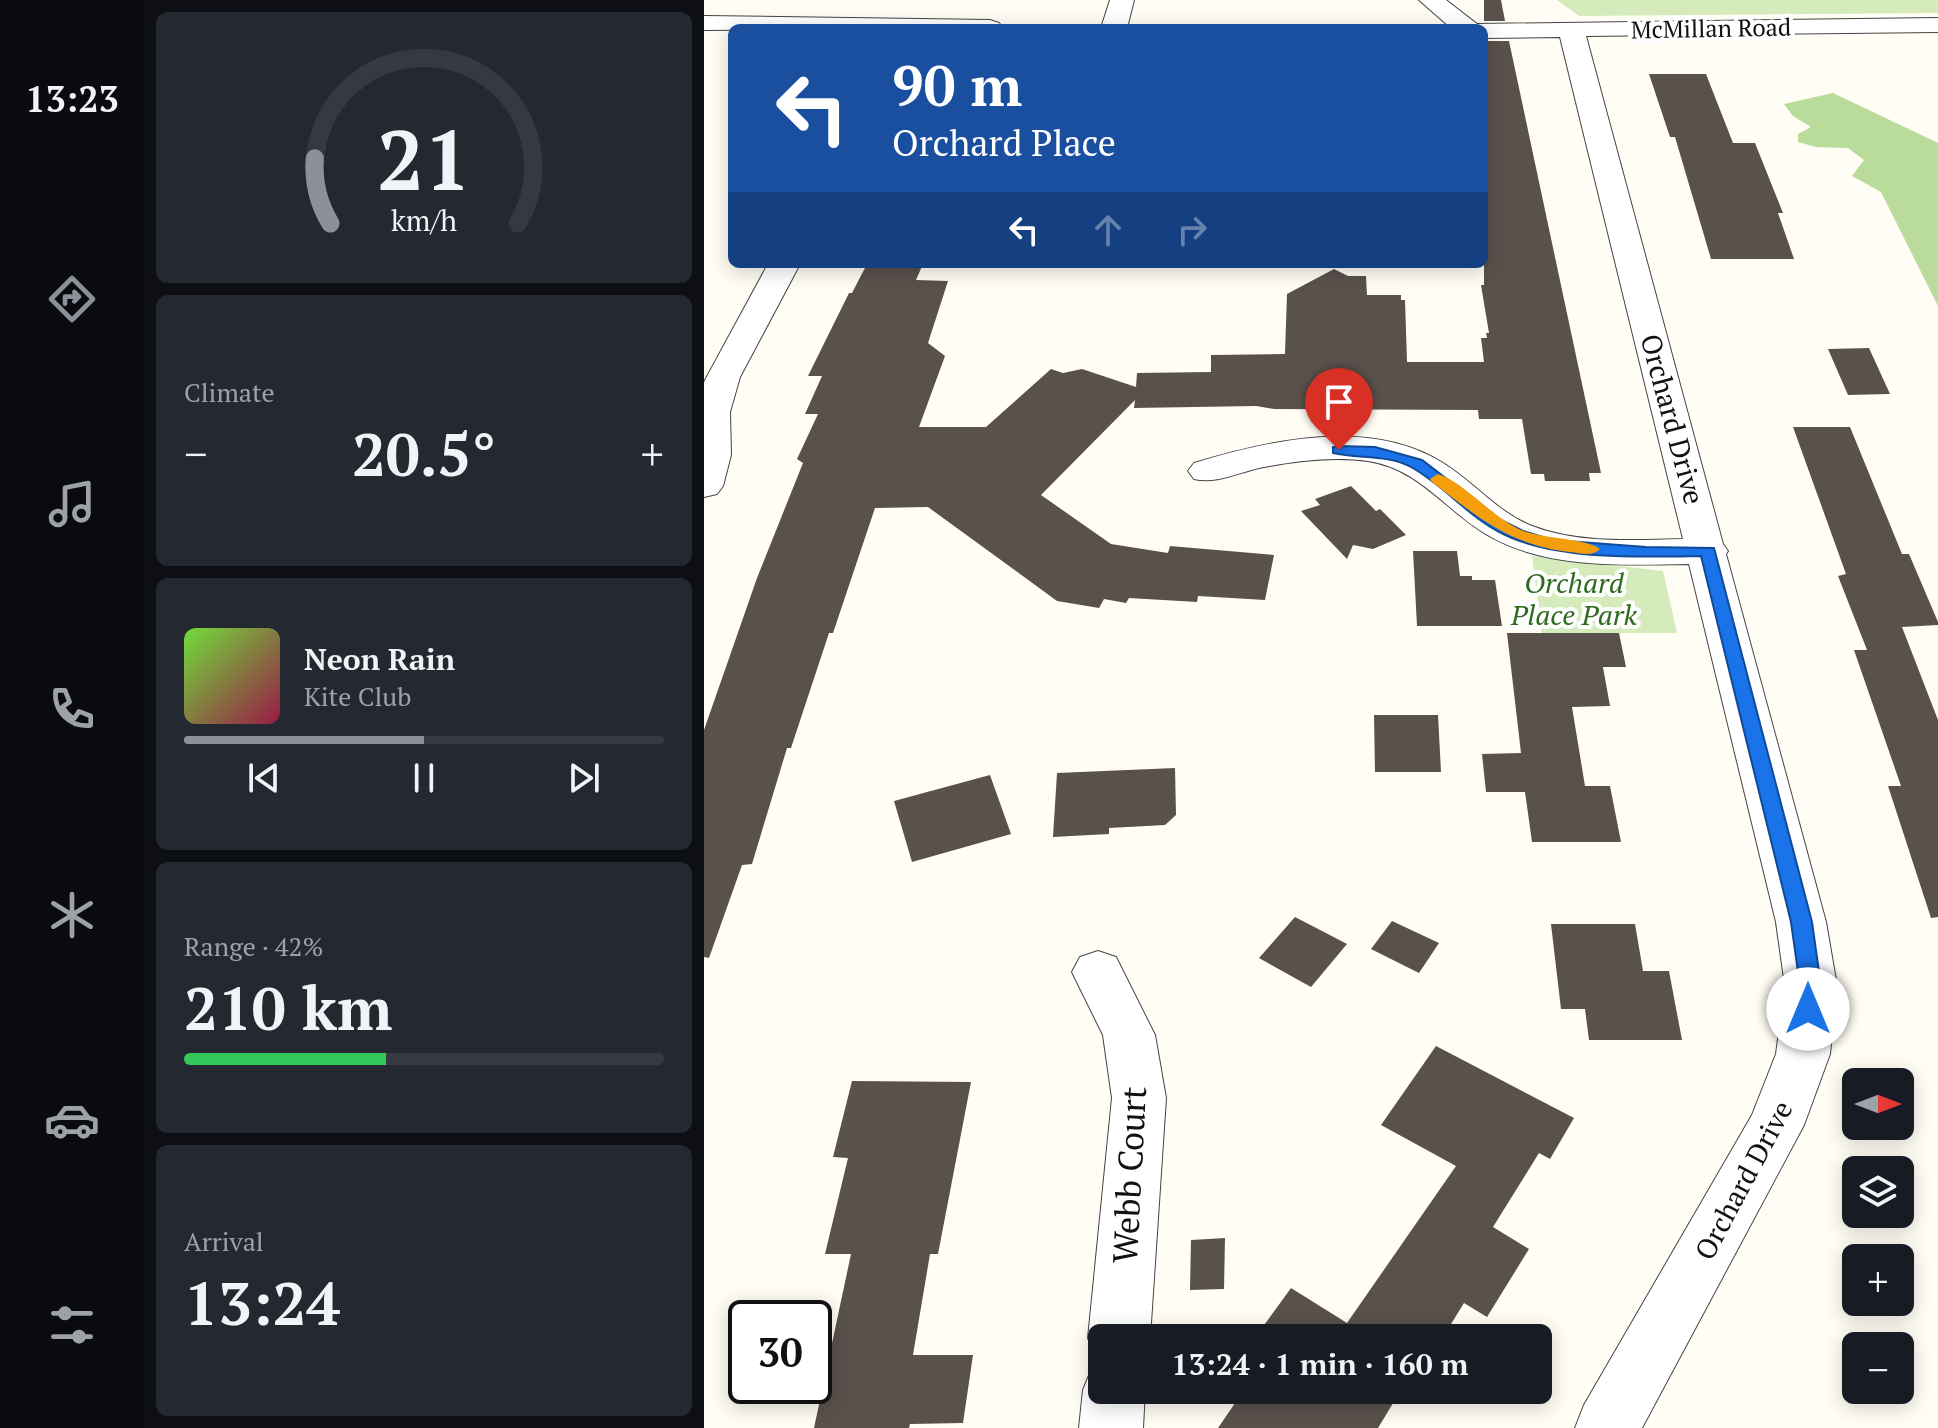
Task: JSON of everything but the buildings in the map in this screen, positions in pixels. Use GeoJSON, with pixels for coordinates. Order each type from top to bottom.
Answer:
{"type":"FeatureCollection","features":[{"type":"Feature","properties":{"kind":"street"},"geometry":{"type":"LineString","coordinates":[[1115,24],[1122,0]]}},
{"type":"Feature","properties":{"kind":"street"},"geometry":{"type":"LineString","coordinates":[[1431,0],[1462,24]]}},
{"type":"Feature","properties":{"kind":"street"},"geometry":{"type":"LineString","coordinates":[[704,23],[758,24]]}},
{"type":"Feature","properties":{"kind":"street","name":"McMillan Road"},"geometry":{"type":"LineString","coordinates":[[1488,30],[1938,25]]}},
{"type":"Feature","properties":{"kind":"street","name":"Orchard Drive"},"geometry":{"type":"LineString","coordinates":[[1571,29],[1708,551],[1801,922],[1811,986],[1803,1054],[1776,1125],[1607,1428]]}},
{"type":"Feature","properties":{"kind":"street"},"geometry":{"type":"LineString","coordinates":[[704,486],[713,455],[712,412],[723,377],[782,268]]}},
{"type":"Feature","properties":{"kind":"street"},"geometry":{"type":"LineString","coordinates":[[1207,471],[1249,457],[1281,452],[1375,452],[1416,464],[1494,522],[1517,535],[1553,545],[1590,549],[1708,551]]}},
{"type":"Feature","properties":{"kind":"street","name":"Webb Court"},"geometry":{"type":"LineString","coordinates":[[1098,972],[1129,1035],[1139,1098],[1120,1324]]}},
{"type":"Feature","properties":{"kind":"street"},"geometry":{"type":"LineString","coordinates":[[1111,1428],[1113,1404]]}},
{"type":"Feature","properties":{"kind":"green space"},"geometry":{"type":"Polygon","coordinates":[[[1557,0],[1938,0],[1938,13],[1579,16],[1557,0]]]}},
{"type":"Feature","properties":{"kind":"green space"},"geometry":{"type":"Polygon","coordinates":[[[1833,93],[1938,143],[1938,306],[1881,192],[1852,176],[1864,160],[1848,148],[1816,147],[1798,142],[1798,134],[1811,127],[1793,116],[1784,104],[1833,93]]]}},
{"type":"Feature","properties":{"kind":"green space","name":"Orchard Place Park"},"geometry":{"type":"Polygon","coordinates":[[[1532,556],[1663,571],[1677,633],[1542,633],[1532,556]]]}},
{"type":"Feature","properties":{"kind":"slow traffic"},"geometry":{"type":"LineString","coordinates":[[1438,479],[1494,522],[1517,535],[1553,545],[1591,549]]}},
{"type":"Feature","properties":{"kind":"route"},"geometry":{"type":"LineString","coordinates":[[1339,450],[1375,452],[1416,464],[1494,522],[1517,535],[1553,545],[1646,552],[1708,551],[1801,922],[1811,986],[1808,1009]]}}]}
